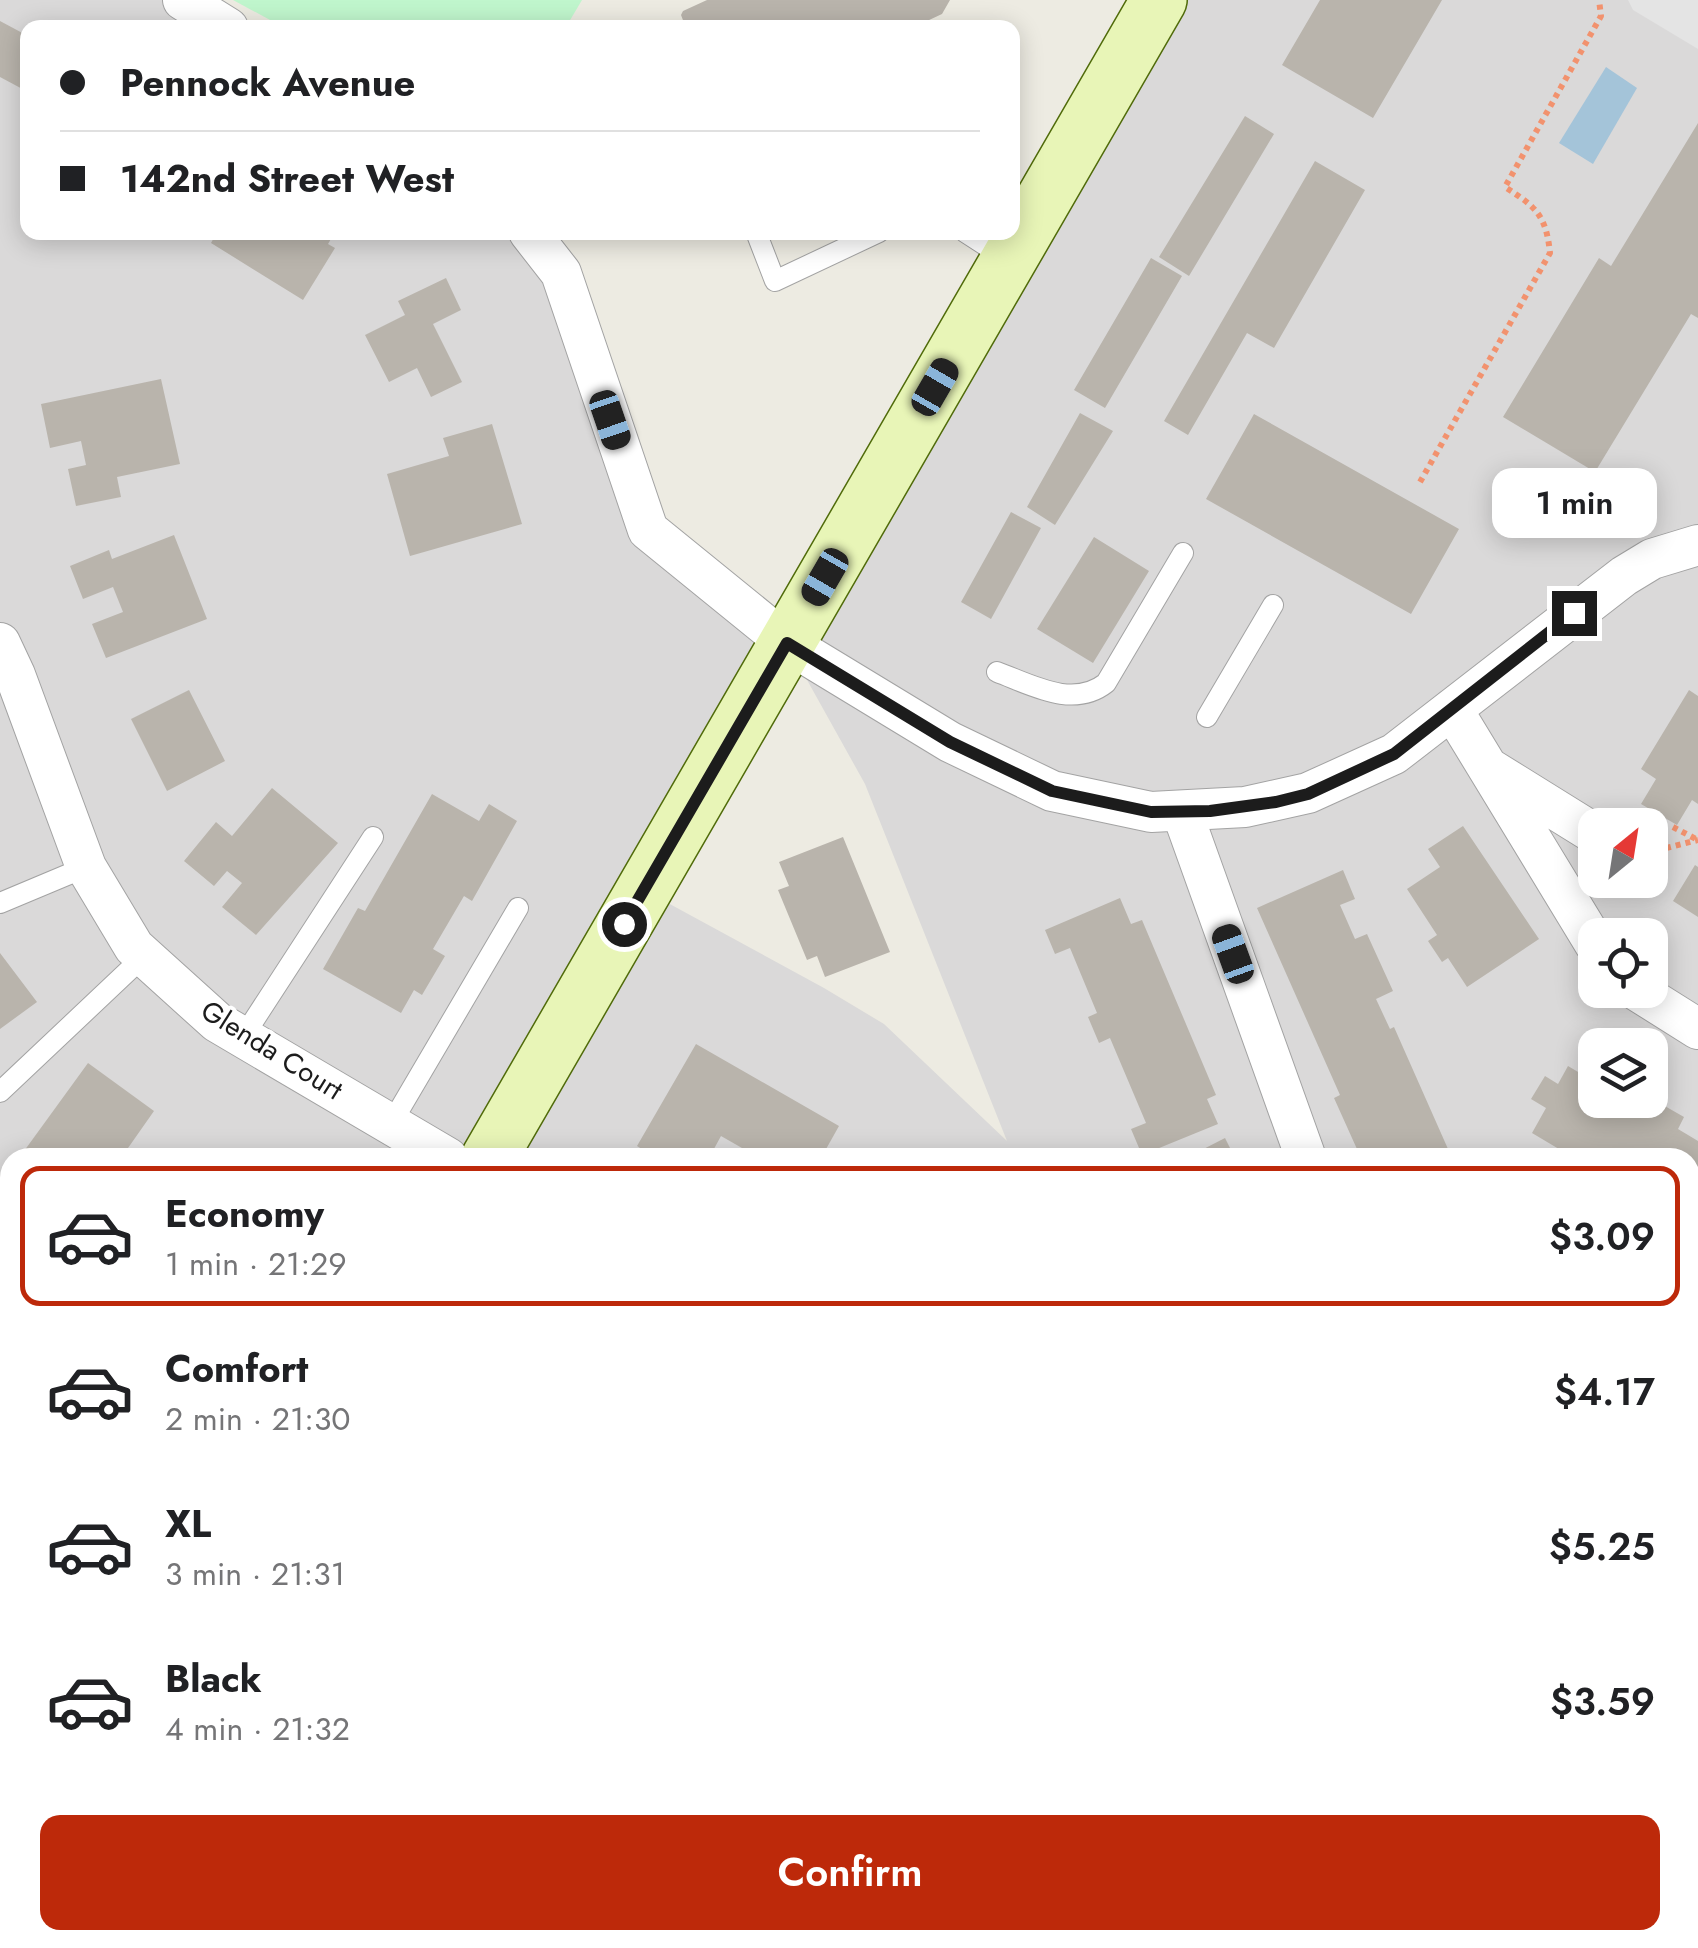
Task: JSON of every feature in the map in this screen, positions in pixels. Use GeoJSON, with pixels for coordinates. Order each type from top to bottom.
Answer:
{"type":"FeatureCollection","features":[{"type":"Feature","properties":{"kind":"street"},"geometry":{"type":"LineString","coordinates":[[183,0],[215,20]]}},
{"type":"Feature","properties":{"kind":"street"},"geometry":{"type":"LineString","coordinates":[[1020,207],[1159,0]]}},
{"type":"Feature","properties":{"kind":"street"},"geometry":{"type":"LineString","coordinates":[[535,240],[561,273],[648,530],[787,643],[950,742],[1039,786],[1095,803],[1151,812],[1182,812],[1245,807],[1308,794],[1394,754],[1624,576],[1652,559],[1698,545]]}},
{"type":"Feature","properties":{"kind":"street"},"geometry":{"type":"LineString","coordinates":[[495,1148],[787,643],[999,240]]}},
{"type":"Feature","properties":{"kind":"street","name":"Glenda Court"},"geometry":{"type":"LineString","coordinates":[[0,644],[21,712],[86,868],[134,947],[217,1022],[431,1148]]}},
{"type":"Feature","properties":{"kind":"street"},"geometry":{"type":"LineString","coordinates":[[1452,709],[1579,918]]}},
{"type":"Feature","properties":{"kind":"street"},"geometry":{"type":"LineString","coordinates":[[1486,766],[1578,823]]}},
{"type":"Feature","properties":{"kind":"street"},"geometry":{"type":"LineString","coordinates":[[1182,812],[1302,1148]]}},
{"type":"Feature","properties":{"kind":"street"},"geometry":{"type":"LineString","coordinates":[[1665,1008],[1698,1029]]}},
{"type":"Feature","properties":{"kind":"lane"},"geometry":{"type":"LineString","coordinates":[[759,240],[775,281],[863,240]]}},
{"type":"Feature","properties":{"kind":"lane"},"geometry":{"type":"LineString","coordinates":[[997,672],[1060,694],[1091,695],[1106,683],[1183,553]]}},
{"type":"Feature","properties":{"kind":"lane"},"geometry":{"type":"LineString","coordinates":[[1207,717],[1273,606]]}},
{"type":"Feature","properties":{"kind":"lane"},"geometry":{"type":"LineString","coordinates":[[242,1036],[373,837]]}},
{"type":"Feature","properties":{"kind":"lane"},"geometry":{"type":"LineString","coordinates":[[0,904],[86,868]]}},
{"type":"Feature","properties":{"kind":"lane"},"geometry":{"type":"LineString","coordinates":[[391,1124],[518,908]]}},
{"type":"Feature","properties":{"kind":"lane"},"geometry":{"type":"LineString","coordinates":[[0,1092],[144,956]]}},
{"type":"Feature","properties":{"kind":"path"},"geometry":{"type":"LineString","coordinates":[[1420,482],[1550,253],[1548,229],[1534,206],[1505,187],[1601,16],[1598,0]]}},
{"type":"Feature","properties":{"kind":"path"},"geometry":{"type":"LineString","coordinates":[[1673,826],[1697,839]]}},
{"type":"Feature","properties":{"kind":"path"},"geometry":{"type":"LineString","coordinates":[[1668,847],[1697,839]]}},
{"type":"Feature","properties":{"kind":"shaded area"},"geometry":{"type":"Polygon","coordinates":[[[0,0],[183,0],[216,20],[20,20],[20,240],[532,240],[648,530],[787,643],[1159,0],[1698,0],[1698,1148],[0,1148],[0,0]],[[787,644],[644,890],[884,1024],[1007,1141],[865,784],[787,644]]]}},
{"type":"Feature","properties":{"kind":"shaded area"},"geometry":{"type":"Polygon","coordinates":[[[1628,0],[1698,0],[1698,49],[1633,10],[1628,0]]]}},
{"type":"Feature","properties":{"kind":"green space"},"geometry":{"type":"Polygon","coordinates":[[[233,0],[582,0],[570,20],[270,20],[233,0]]]}},
{"type":"Feature","properties":{"kind":"water"},"geometry":{"type":"Polygon","coordinates":[[[1606,67],[1637,88],[1593,164],[1559,143],[1606,67]]]}},
{"type":"Feature","properties":{"kind":"building"},"geometry":{"type":"Polygon","coordinates":[[[707,0],[950,0],[942,14],[929,20],[683,20],[683,11],[707,0]]]}},
{"type":"Feature","properties":{"kind":"building"},"geometry":{"type":"Polygon","coordinates":[[[1320,0],[1442,0],[1373,118],[1282,65],[1320,0]]]}},
{"type":"Feature","properties":{"kind":"building"},"geometry":{"type":"Polygon","coordinates":[[[0,21],[20,32],[20,88],[0,77],[0,21]]]}},
{"type":"Feature","properties":{"kind":"building"},"geometry":{"type":"Polygon","coordinates":[[[1245,116],[1274,134],[1189,276],[1159,257],[1245,116]]]}},
{"type":"Feature","properties":{"kind":"building"},"geometry":{"type":"Polygon","coordinates":[[[1698,123],[1698,318],[1691,314],[1595,472],[1503,417],[1599,258],[1611,266],[1698,123]]]}},
{"type":"Feature","properties":{"kind":"building"},"geometry":{"type":"Polygon","coordinates":[[[1315,161],[1365,190],[1274,348],[1247,333],[1188,435],[1164,421],[1315,161]]]}},
{"type":"Feature","properties":{"kind":"building"},"geometry":{"type":"Polygon","coordinates":[[[330,240],[328,244],[335,248],[303,300],[211,243],[330,240]]]}},
{"type":"Feature","properties":{"kind":"building"},"geometry":{"type":"Polygon","coordinates":[[[1151,258],[1182,276],[1105,408],[1074,390],[1151,258]]]}},
{"type":"Feature","properties":{"kind":"building"},"geometry":{"type":"Polygon","coordinates":[[[446,278],[461,310],[433,324],[462,382],[431,397],[417,368],[389,382],[365,335],[405,315],[398,301],[446,278]]]}},
{"type":"Feature","properties":{"kind":"building"},"geometry":{"type":"Polygon","coordinates":[[[161,379],[180,464],[117,477],[121,497],[76,506],[68,469],[86,465],[81,441],[50,448],[41,404],[161,379]]]}},
{"type":"Feature","properties":{"kind":"building"},"geometry":{"type":"Polygon","coordinates":[[[1080,413],[1113,431],[1055,525],[1027,507],[1080,413]]]}},
{"type":"Feature","properties":{"kind":"building"},"geometry":{"type":"Polygon","coordinates":[[[1254,414],[1459,529],[1411,614],[1206,499],[1254,414]]]}},
{"type":"Feature","properties":{"kind":"building"},"geometry":{"type":"Polygon","coordinates":[[[492,424],[522,524],[410,556],[387,474],[449,456],[443,438],[492,424]]]}},
{"type":"Feature","properties":{"kind":"building"},"geometry":{"type":"Polygon","coordinates":[[[1011,512],[1041,528],[991,619],[961,602],[1011,512]]]}},
{"type":"Feature","properties":{"kind":"building"},"geometry":{"type":"Polygon","coordinates":[[[174,535],[207,619],[106,658],[92,624],[123,612],[113,587],[83,599],[70,566],[109,550],[112,559],[174,535]]]}},
{"type":"Feature","properties":{"kind":"building"},"geometry":{"type":"Polygon","coordinates":[[[1094,537],[1149,571],[1093,663],[1037,629],[1094,537]]]}},
{"type":"Feature","properties":{"kind":"building"},"geometry":{"type":"Polygon","coordinates":[[[189,690],[225,761],[167,791],[131,719],[189,690]]]}},
{"type":"Feature","properties":{"kind":"building"},"geometry":{"type":"Polygon","coordinates":[[[1689,690],[1698,696],[1698,804],[1692,800],[1677,825],[1668,820],[1668,808],[1641,804],[1656,779],[1641,769],[1689,690]]]}},
{"type":"Feature","properties":{"kind":"building"},"geometry":{"type":"Polygon","coordinates":[[[272,788],[338,843],[256,935],[222,907],[242,883],[227,871],[214,886],[184,861],[216,822],[232,836],[272,788]]]}},
{"type":"Feature","properties":{"kind":"building"},"geometry":{"type":"Polygon","coordinates":[[[432,794],[479,821],[489,804],[517,821],[472,901],[464,896],[433,949],[445,956],[422,995],[414,990],[401,1013],[323,969],[358,908],[365,911],[432,794]]]}},
{"type":"Feature","properties":{"kind":"building"},"geometry":{"type":"Polygon","coordinates":[[[1463,826],[1539,939],[1467,987],[1448,958],[1442,962],[1428,941],[1437,935],[1407,889],[1440,867],[1428,849],[1463,826]]]}},
{"type":"Feature","properties":{"kind":"building"},"geometry":{"type":"Polygon","coordinates":[[[843,837],[890,952],[825,977],[817,956],[807,960],[778,890],[789,886],[779,862],[843,837]]]}},
{"type":"Feature","properties":{"kind":"building"},"geometry":{"type":"Polygon","coordinates":[[[1695,865],[1698,867],[1698,917],[1673,901],[1695,865]]]}},
{"type":"Feature","properties":{"kind":"building"},"geometry":{"type":"Polygon","coordinates":[[[1343,870],[1355,899],[1340,905],[1355,939],[1367,934],[1393,991],[1376,999],[1390,1029],[1394,1027],[1448,1148],[1356,1148],[1334,1098],[1340,1095],[1257,908],[1343,870]]]}},
{"type":"Feature","properties":{"kind":"building"},"geometry":{"type":"Polygon","coordinates":[[[1120,898],[1131,924],[1142,920],[1216,1095],[1207,1099],[1218,1124],[1159,1148],[1139,1148],[1131,1129],[1146,1123],[1110,1038],[1099,1043],[1088,1017],[1097,1013],[1070,948],[1055,954],[1045,930],[1120,898]]]}},
{"type":"Feature","properties":{"kind":"building"},"geometry":{"type":"Polygon","coordinates":[[[0,953],[37,1002],[0,1029],[0,953]]]}},
{"type":"Feature","properties":{"kind":"building"},"geometry":{"type":"Polygon","coordinates":[[[696,1044],[839,1126],[827,1148],[742,1148],[721,1136],[714,1148],[637,1146],[696,1044]]]}},
{"type":"Feature","properties":{"kind":"building"},"geometry":{"type":"Polygon","coordinates":[[[88,1063],[154,1111],[128,1148],[26,1148],[88,1063]]]}},
{"type":"Feature","properties":{"kind":"building"},"geometry":{"type":"Polygon","coordinates":[[[1568,1066],[1578,1072],[1578,1118],[1668,1118],[1668,1108],[1684,1117],[1678,1129],[1698,1141],[1698,1148],[1557,1148],[1532,1133],[1546,1108],[1531,1099],[1545,1076],[1558,1084],[1568,1066]]]}},
{"type":"Feature","properties":{"kind":"building"},"geometry":{"type":"Polygon","coordinates":[[[1225,1138],[1230,1148],[1206,1148],[1225,1138]]]}},
{"type":"Feature","properties":{"kind":"route"},"geometry":{"type":"LineString","coordinates":[[624,924],[787,643],[950,742],[1052,791],[1151,812],[1210,811],[1308,794],[1394,754],[1574,613]]}}]}
